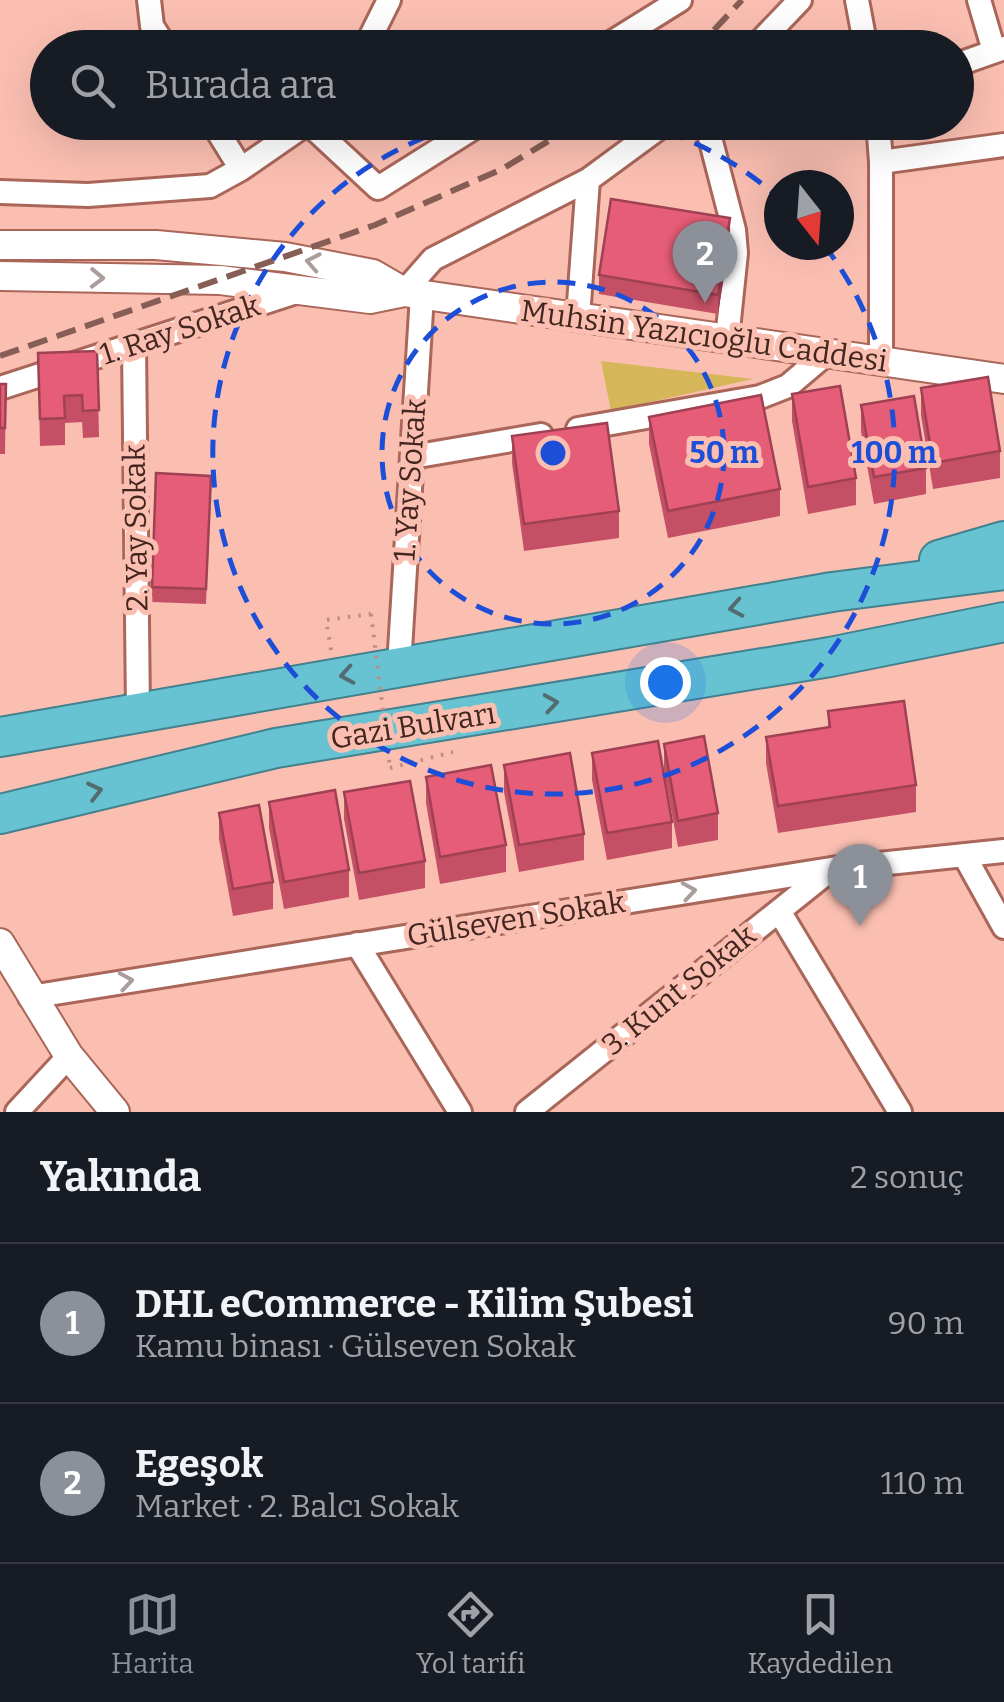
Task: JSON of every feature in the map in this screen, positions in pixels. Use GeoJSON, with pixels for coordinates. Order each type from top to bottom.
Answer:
{"type":"FeatureCollection","features":[{"type":"Feature","properties":{"kind":"highway","name":"Gazi Bulvarı"},"geometry":{"type":"LineString","coordinates":[[832,592],[1004,541]]}},
{"type":"Feature","properties":{"kind":"highway","name":"Gazi Bulvarı"},"geometry":{"type":"LineString","coordinates":[[0,736],[832,592],[1004,570]]}},
{"type":"Feature","properties":{"kind":"highway","name":"Gazi Bulvarı"},"geometry":{"type":"LineString","coordinates":[[3,817],[276,748],[830,657],[1004,622]]}},
{"type":"Feature","properties":{"kind":"highway","name":"Gazi Bulvarı"},"geometry":{"type":"LineString","coordinates":[[830,657],[1004,648]]}},
{"type":"Feature","properties":{"kind":"street"},"geometry":{"type":"LineString","coordinates":[[148,0],[155,30]]}},
{"type":"Feature","properties":{"kind":"street"},"geometry":{"type":"LineString","coordinates":[[374,30],[389,0]]}},
{"type":"Feature","properties":{"kind":"street"},"geometry":{"type":"LineString","coordinates":[[632,30],[680,0]]}},
{"type":"Feature","properties":{"kind":"street"},"geometry":{"type":"LineString","coordinates":[[771,30],[800,0]]}},
{"type":"Feature","properties":{"kind":"street"},"geometry":{"type":"LineString","coordinates":[[857,0],[863,30]]}},
{"type":"Feature","properties":{"kind":"street"},"geometry":{"type":"LineString","coordinates":[[974,59],[999,50],[980,0]]}},
{"type":"Feature","properties":{"kind":"street"},"geometry":{"type":"LineString","coordinates":[[223,140],[241,169]]}},
{"type":"Feature","properties":{"kind":"street"},"geometry":{"type":"LineString","coordinates":[[0,192],[88,195],[210,186],[284,140]]}},
{"type":"Feature","properties":{"kind":"street"},"geometry":{"type":"LineString","coordinates":[[327,140],[378,188],[454,140]]}},
{"type":"Feature","properties":{"kind":"street"},"geometry":{"type":"LineString","coordinates":[[413,294],[432,259],[588,180],[642,140]]}},
{"type":"Feature","properties":{"kind":"street"},"geometry":{"type":"LineString","coordinates":[[710,140],[735,241],[727,339]]}},
{"type":"Feature","properties":{"kind":"street"},"geometry":{"type":"LineString","coordinates":[[879,140],[881,361]]}},
{"type":"Feature","properties":{"kind":"street"},"geometry":{"type":"LineString","coordinates":[[881,162],[1004,145]]}},
{"type":"Feature","properties":{"kind":"street"},"geometry":{"type":"LineString","coordinates":[[578,317],[588,180]]}},
{"type":"Feature","properties":{"kind":"street","name":"Muhsin Yazıcıoğlu Caddesi"},"geometry":{"type":"LineString","coordinates":[[0,245],[156,245],[285,257],[373,274],[413,294]]}},
{"type":"Feature","properties":{"kind":"street","name":"Muhsin Yazıcıoğlu Caddesi"},"geometry":{"type":"LineString","coordinates":[[0,276],[220,280],[370,298],[413,294],[1004,379]]}},
{"type":"Feature","properties":{"kind":"street","name":"1. Ray Sokak"},"geometry":{"type":"LineString","coordinates":[[0,388],[302,290]]}},
{"type":"Feature","properties":{"kind":"street","name":"1. Yay Sokak"},"geometry":{"type":"LineString","coordinates":[[399,666],[412,457],[413,294]]}},
{"type":"Feature","properties":{"kind":"street","name":"2. Yay Sokak"},"geometry":{"type":"LineString","coordinates":[[134,345],[138,711]]}},
{"type":"Feature","properties":{"kind":"street"},"geometry":{"type":"LineString","coordinates":[[412,457],[760,397],[788,386],[826,353]]}},
{"type":"Feature","properties":{"kind":"street","name":"Gülseven Sokak"},"geometry":{"type":"LineString","coordinates":[[30,997],[832,869],[1004,851]]}},
{"type":"Feature","properties":{"kind":"street"},"geometry":{"type":"LineString","coordinates":[[964,855],[1004,927]]}},
{"type":"Feature","properties":{"kind":"street","name":"3. Kunt Sokak"},"geometry":{"type":"LineString","coordinates":[[526,1112],[832,869]]}},
{"type":"Feature","properties":{"kind":"street"},"geometry":{"type":"LineString","coordinates":[[779,911],[900,1112]]}},
{"type":"Feature","properties":{"kind":"street"},"geometry":{"type":"LineString","coordinates":[[0,943],[69,1056],[115,1112]]}},
{"type":"Feature","properties":{"kind":"street"},"geometry":{"type":"LineString","coordinates":[[357,944],[460,1112]]}},
{"type":"Feature","properties":{"kind":"street"},"geometry":{"type":"LineString","coordinates":[[17,1112],[69,1056]]}},
{"type":"Feature","properties":{"kind":"path"},"geometry":{"type":"LineString","coordinates":[[334,677],[326,620],[371,614],[390,768]]}},
{"type":"Feature","properties":{"kind":"shaded area"},"geometry":{"type":"Polygon","coordinates":[[[601,361],[753,379],[611,411],[601,361]]]}},
{"type":"Feature","properties":{"kind":"building"},"geometry":{"type":"Polygon","coordinates":[[[611,199],[730,218],[718,295],[599,275],[611,199]]]}},
{"type":"Feature","properties":{"kind":"building"},"geometry":{"type":"Polygon","coordinates":[[[97,351],[99,410],[83,411],[82,395],[64,396],[65,418],[40,419],[38,353],[97,351]]]}},
{"type":"Feature","properties":{"kind":"building"},"geometry":{"type":"Polygon","coordinates":[[[988,377],[1000,451],[933,463],[921,388],[988,377]]]}},
{"type":"Feature","properties":{"kind":"building"},"geometry":{"type":"Polygon","coordinates":[[[0,384],[6,384],[5,428],[0,428],[0,384]]]}},
{"type":"Feature","properties":{"kind":"building"},"geometry":{"type":"Polygon","coordinates":[[[840,386],[856,478],[808,487],[792,394],[840,386]]]}},
{"type":"Feature","properties":{"kind":"building"},"geometry":{"type":"Polygon","coordinates":[[[761,395],[780,489],[668,511],[649,417],[761,395]]]}},
{"type":"Feature","properties":{"kind":"building"},"geometry":{"type":"Polygon","coordinates":[[[914,396],[926,468],[874,477],[861,405],[914,396]]]}},
{"type":"Feature","properties":{"kind":"building"},"geometry":{"type":"Polygon","coordinates":[[[607,423],[619,511],[524,524],[512,436],[607,423]]]}},
{"type":"Feature","properties":{"kind":"building"},"geometry":{"type":"Polygon","coordinates":[[[156,473],[211,476],[206,589],[152,587],[156,473]]]}},
{"type":"Feature","properties":{"kind":"building"},"geometry":{"type":"Polygon","coordinates":[[[904,701],[916,785],[778,806],[766,737],[830,727],[828,711],[904,701]]]}},
{"type":"Feature","properties":{"kind":"building"},"geometry":{"type":"Polygon","coordinates":[[[704,736],[718,813],[678,821],[664,744],[704,736]]]}},
{"type":"Feature","properties":{"kind":"building"},"geometry":{"type":"Polygon","coordinates":[[[658,741],[672,822],[607,833],[592,753],[658,741]]]}},
{"type":"Feature","properties":{"kind":"building"},"geometry":{"type":"Polygon","coordinates":[[[570,753],[584,834],[519,845],[504,765],[570,753]]]}},
{"type":"Feature","properties":{"kind":"building"},"geometry":{"type":"Polygon","coordinates":[[[491,765],[506,845],[440,857],[426,777],[491,765]]]}},
{"type":"Feature","properties":{"kind":"building"},"geometry":{"type":"Polygon","coordinates":[[[410,781],[425,861],[359,873],[344,792],[410,781]]]}},
{"type":"Feature","properties":{"kind":"building"},"geometry":{"type":"Polygon","coordinates":[[[335,790],[349,870],[284,882],[269,802],[335,790]]]}},
{"type":"Feature","properties":{"kind":"building"},"geometry":{"type":"Polygon","coordinates":[[[259,805],[273,882],[233,889],[219,813],[259,805]]]}},
{"type":"Feature","properties":{"kind":"railway"},"geometry":{"type":"LineString","coordinates":[[714,30],[742,0]]}},
{"type":"Feature","properties":{"kind":"railway"},"geometry":{"type":"LineString","coordinates":[[0,356],[375,225],[502,169],[550,140]]}},
{"type":"Feature","properties":{"kind":"place","name":"Egeşok"},"geometry":{"type":"Point","coordinates":[705,303]}},
{"type":"Feature","properties":{"kind":"place","name":"DHL eCommerce - Kilim Şubesi"},"geometry":{"type":"Point","coordinates":[860,926]}}]}
